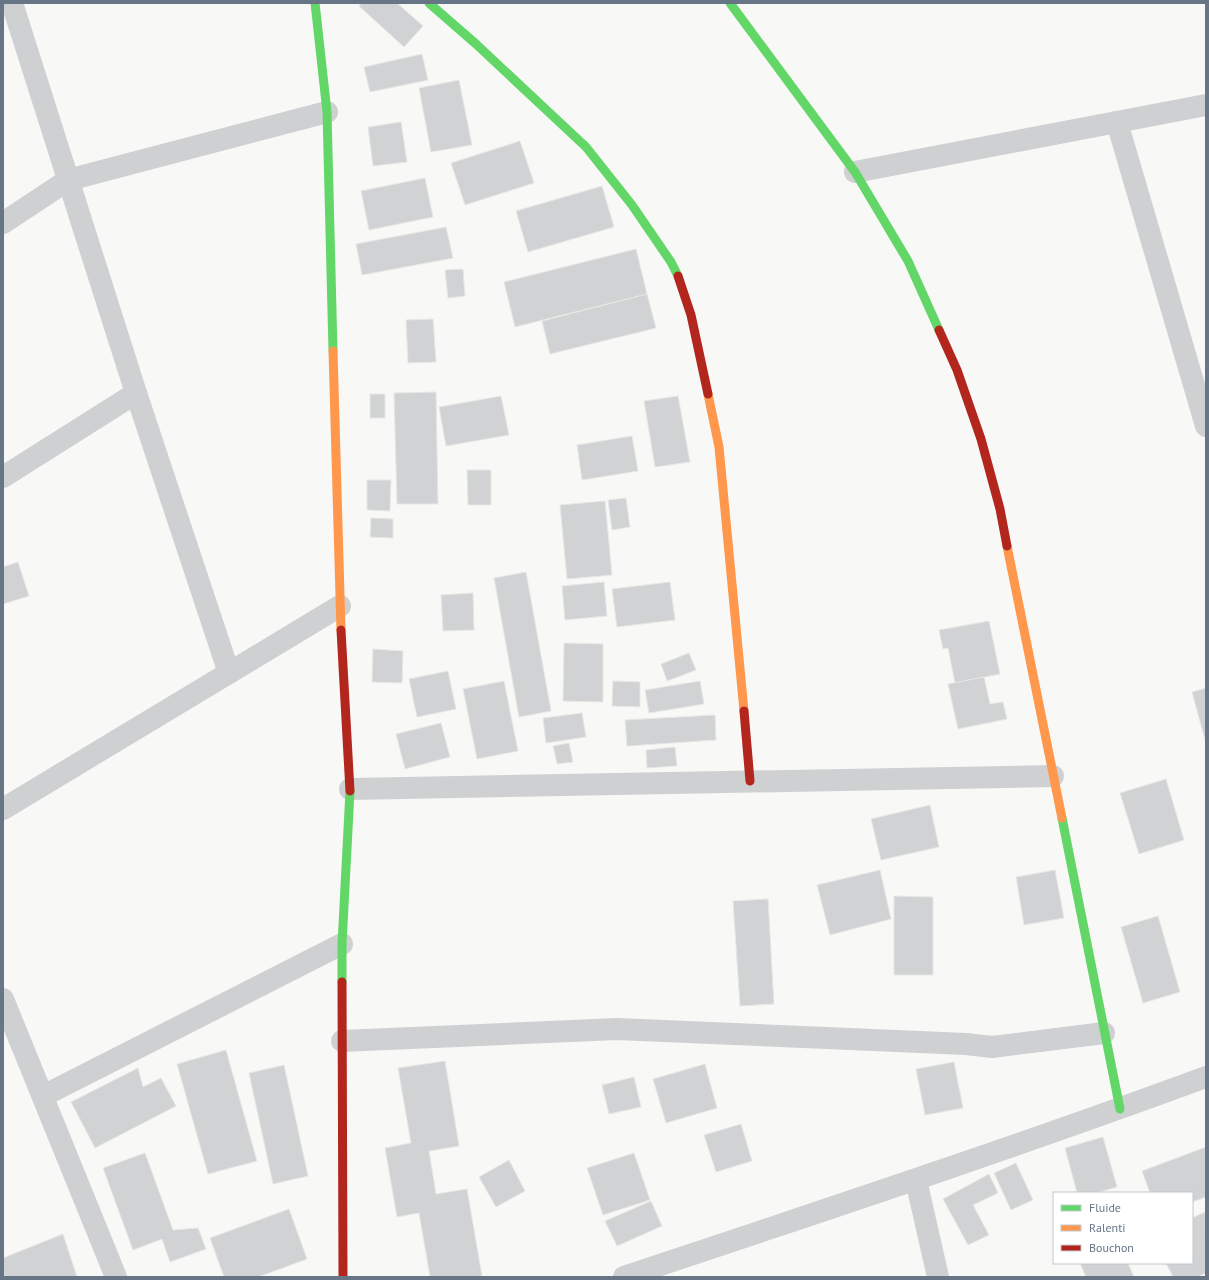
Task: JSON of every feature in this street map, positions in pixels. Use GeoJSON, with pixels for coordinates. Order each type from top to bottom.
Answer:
{"type":"FeatureCollection","features":[{"type":"Feature","properties":{"kind":"street"},"geometry":{"type":"LineString","coordinates":[[316,3],[327,112],[340,606],[350,789],[342,944],[343,1277]]}},
{"type":"Feature","properties":{"kind":"street"},"geometry":{"type":"LineString","coordinates":[[429,3],[476,44],[586,147],[636,211],[671,262],[681,284],[691,314],[704,383],[719,447],[750,781]]}},
{"type":"Feature","properties":{"kind":"street"},"geometry":{"type":"LineString","coordinates":[[730,3],[856,172],[908,261],[956,370],[981,439],[1000,509],[1120,1109]]}},
{"type":"Feature","properties":{"kind":"street"},"geometry":{"type":"LineString","coordinates":[[11,14],[68,180],[136,393],[229,673]]}},
{"type":"Feature","properties":{"kind":"street"},"geometry":{"type":"LineString","coordinates":[[856,172],[1206,105]]}},
{"type":"Feature","properties":{"kind":"street"},"geometry":{"type":"LineString","coordinates":[[3,223],[68,180],[327,112]]}},
{"type":"Feature","properties":{"kind":"street"},"geometry":{"type":"LineString","coordinates":[[1116,122],[1206,426]]}},
{"type":"Feature","properties":{"kind":"street"},"geometry":{"type":"LineString","coordinates":[[3,476],[136,393]]}},
{"type":"Feature","properties":{"kind":"street"},"geometry":{"type":"LineString","coordinates":[[3,809],[340,606]]}},
{"type":"Feature","properties":{"kind":"street"},"geometry":{"type":"LineString","coordinates":[[350,789],[1053,776]]}},
{"type":"Feature","properties":{"kind":"street"},"geometry":{"type":"LineString","coordinates":[[42,1096],[342,944]]}},
{"type":"Feature","properties":{"kind":"street"},"geometry":{"type":"LineString","coordinates":[[3,999],[116,1277]]}},
{"type":"Feature","properties":{"kind":"street"},"geometry":{"type":"LineString","coordinates":[[342,1041],[617,1029],[966,1044],[992,1047],[1104,1033]]}},
{"type":"Feature","properties":{"kind":"street"},"geometry":{"type":"LineString","coordinates":[[624,1277],[916,1180],[1120,1109],[1206,1077]]}},
{"type":"Feature","properties":{"kind":"street"},"geometry":{"type":"LineString","coordinates":[[916,1180],[938,1277]]}},
{"type":"Feature","properties":{"kind":"building"},"geometry":{"type":"Polygon","coordinates":[[[361,3],[397,3],[423,26],[404,47],[359,6],[361,3]]]}},
{"type":"Feature","properties":{"kind":"building"},"geometry":{"type":"Polygon","coordinates":[[[422,54],[428,80],[370,92],[364,67],[422,54]]]}},
{"type":"Feature","properties":{"kind":"building"},"geometry":{"type":"Polygon","coordinates":[[[459,80],[472,145],[431,152],[419,88],[459,80]]]}},
{"type":"Feature","properties":{"kind":"building"},"geometry":{"type":"Polygon","coordinates":[[[401,122],[407,162],[373,166],[368,127],[401,122]]]}},
{"type":"Feature","properties":{"kind":"building"},"geometry":{"type":"Polygon","coordinates":[[[520,141],[534,183],[465,205],[451,163],[520,141]]]}},
{"type":"Feature","properties":{"kind":"building"},"geometry":{"type":"Polygon","coordinates":[[[425,178],[433,217],[369,230],[361,191],[425,178]]]}},
{"type":"Feature","properties":{"kind":"building"},"geometry":{"type":"Polygon","coordinates":[[[602,186],[614,227],[528,252],[516,211],[602,186]]]}},
{"type":"Feature","properties":{"kind":"building"},"geometry":{"type":"Polygon","coordinates":[[[446,227],[453,258],[362,275],[356,244],[446,227]]]}},
{"type":"Feature","properties":{"kind":"building"},"geometry":{"type":"Polygon","coordinates":[[[636,249],[647,294],[515,327],[504,282],[636,249]]]}},
{"type":"Feature","properties":{"kind":"building"},"geometry":{"type":"Polygon","coordinates":[[[463,269],[465,296],[448,298],[445,270],[463,269]]]}},
{"type":"Feature","properties":{"kind":"building"},"geometry":{"type":"Polygon","coordinates":[[[647,294],[656,328],[550,354],[542,321],[647,294]]]}},
{"type":"Feature","properties":{"kind":"building"},"geometry":{"type":"Polygon","coordinates":[[[433,319],[436,362],[408,363],[406,320],[433,319]]]}},
{"type":"Feature","properties":{"kind":"building"},"geometry":{"type":"Polygon","coordinates":[[[436,392],[438,504],[397,504],[394,393],[436,392]]]}},
{"type":"Feature","properties":{"kind":"building"},"geometry":{"type":"Polygon","coordinates":[[[370,394],[385,394],[385,418],[370,418],[370,394]]]}},
{"type":"Feature","properties":{"kind":"building"},"geometry":{"type":"Polygon","coordinates":[[[501,396],[509,435],[446,446],[439,407],[501,396]]]}},
{"type":"Feature","properties":{"kind":"building"},"geometry":{"type":"Polygon","coordinates":[[[678,396],[690,462],[655,467],[644,401],[678,396]]]}},
{"type":"Feature","properties":{"kind":"building"},"geometry":{"type":"Polygon","coordinates":[[[632,436],[638,471],[582,480],[577,445],[632,436]]]}},
{"type":"Feature","properties":{"kind":"building"},"geometry":{"type":"Polygon","coordinates":[[[467,470],[491,470],[491,505],[468,505],[467,470]]]}},
{"type":"Feature","properties":{"kind":"building"},"geometry":{"type":"Polygon","coordinates":[[[367,480],[391,480],[390,511],[367,510],[367,480]]]}},
{"type":"Feature","properties":{"kind":"building"},"geometry":{"type":"Polygon","coordinates":[[[626,498],[630,527],[612,530],[608,500],[626,498]]]}},
{"type":"Feature","properties":{"kind":"building"},"geometry":{"type":"Polygon","coordinates":[[[605,501],[612,575],[567,579],[560,505],[605,501]]]}},
{"type":"Feature","properties":{"kind":"building"},"geometry":{"type":"Polygon","coordinates":[[[371,518],[393,519],[393,538],[370,537],[371,518]]]}},
{"type":"Feature","properties":{"kind":"building"},"geometry":{"type":"Polygon","coordinates":[[[18,562],[29,596],[3,604],[3,567],[18,562]]]}},
{"type":"Feature","properties":{"kind":"building"},"geometry":{"type":"Polygon","coordinates":[[[526,572],[551,711],[519,717],[494,578],[526,572]]]}},
{"type":"Feature","properties":{"kind":"building"},"geometry":{"type":"Polygon","coordinates":[[[604,582],[607,616],[565,620],[562,586],[604,582]]]}},
{"type":"Feature","properties":{"kind":"building"},"geometry":{"type":"Polygon","coordinates":[[[670,582],[675,620],[617,627],[612,589],[670,582]]]}},
{"type":"Feature","properties":{"kind":"building"},"geometry":{"type":"Polygon","coordinates":[[[473,593],[474,630],[443,631],[441,595],[473,593]]]}},
{"type":"Feature","properties":{"kind":"building"},"geometry":{"type":"Polygon","coordinates":[[[989,621],[1000,674],[955,683],[948,648],[943,649],[939,630],[989,621]]]}},
{"type":"Feature","properties":{"kind":"building"},"geometry":{"type":"Polygon","coordinates":[[[564,643],[603,644],[603,702],[563,701],[564,643]]]}},
{"type":"Feature","properties":{"kind":"building"},"geometry":{"type":"Polygon","coordinates":[[[373,649],[403,651],[402,683],[372,682],[373,649]]]}},
{"type":"Feature","properties":{"kind":"building"},"geometry":{"type":"Polygon","coordinates":[[[689,653],[696,670],[667,681],[661,664],[689,653]]]}},
{"type":"Feature","properties":{"kind":"building"},"geometry":{"type":"Polygon","coordinates":[[[448,671],[456,709],[417,717],[409,679],[448,671]]]}},
{"type":"Feature","properties":{"kind":"building"},"geometry":{"type":"Polygon","coordinates":[[[984,677],[990,704],[1003,702],[1007,719],[958,729],[948,684],[984,677]]]}},
{"type":"Feature","properties":{"kind":"building"},"geometry":{"type":"Polygon","coordinates":[[[504,681],[518,751],[477,759],[463,689],[504,681]]]}},
{"type":"Feature","properties":{"kind":"building"},"geometry":{"type":"Polygon","coordinates":[[[613,681],[640,682],[640,707],[612,706],[613,681]]]}},
{"type":"Feature","properties":{"kind":"building"},"geometry":{"type":"Polygon","coordinates":[[[700,681],[704,704],[649,713],[645,690],[700,681]]]}},
{"type":"Feature","properties":{"kind":"building"},"geometry":{"type":"Polygon","coordinates":[[[1206,688],[1206,740],[1205,740],[1192,692],[1206,688]]]}},
{"type":"Feature","properties":{"kind":"building"},"geometry":{"type":"Polygon","coordinates":[[[582,713],[586,737],[546,743],[543,718],[582,713]]]}},
{"type":"Feature","properties":{"kind":"building"},"geometry":{"type":"Polygon","coordinates":[[[715,715],[716,740],[627,746],[625,720],[715,715]]]}},
{"type":"Feature","properties":{"kind":"building"},"geometry":{"type":"Polygon","coordinates":[[[441,723],[450,757],[405,769],[396,734],[441,723]]]}},
{"type":"Feature","properties":{"kind":"building"},"geometry":{"type":"Polygon","coordinates":[[[569,743],[573,762],[557,764],[553,746],[569,743]]]}},
{"type":"Feature","properties":{"kind":"building"},"geometry":{"type":"Polygon","coordinates":[[[675,747],[677,766],[647,768],[646,750],[675,747]]]}},
{"type":"Feature","properties":{"kind":"building"},"geometry":{"type":"Polygon","coordinates":[[[1166,779],[1184,840],[1139,854],[1120,793],[1166,779]]]}},
{"type":"Feature","properties":{"kind":"building"},"geometry":{"type":"Polygon","coordinates":[[[930,805],[939,847],[881,860],[871,819],[930,805]]]}},
{"type":"Feature","properties":{"kind":"building"},"geometry":{"type":"Polygon","coordinates":[[[880,870],[891,919],[830,935],[817,885],[880,870]]]}},
{"type":"Feature","properties":{"kind":"building"},"geometry":{"type":"Polygon","coordinates":[[[1055,870],[1064,918],[1024,925],[1016,877],[1055,870]]]}},
{"type":"Feature","properties":{"kind":"building"},"geometry":{"type":"Polygon","coordinates":[[[894,896],[933,897],[933,975],[894,975],[894,896]]]}},
{"type":"Feature","properties":{"kind":"building"},"geometry":{"type":"Polygon","coordinates":[[[768,899],[774,1004],[740,1006],[733,901],[768,899]]]}},
{"type":"Feature","properties":{"kind":"building"},"geometry":{"type":"Polygon","coordinates":[[[1158,916],[1180,992],[1143,1003],[1121,927],[1158,916]]]}},
{"type":"Feature","properties":{"kind":"building"},"geometry":{"type":"Polygon","coordinates":[[[226,1050],[257,1161],[208,1174],[177,1064],[226,1050]]]}},
{"type":"Feature","properties":{"kind":"building"},"geometry":{"type":"Polygon","coordinates":[[[445,1061],[459,1146],[429,1151],[436,1194],[467,1189],[482,1276],[477,1277],[430,1277],[419,1213],[397,1217],[385,1148],[411,1143],[398,1068],[445,1061]]]}},
{"type":"Feature","properties":{"kind":"building"},"geometry":{"type":"Polygon","coordinates":[[[954,1062],[963,1108],[925,1115],[916,1069],[954,1062]]]}},
{"type":"Feature","properties":{"kind":"building"},"geometry":{"type":"Polygon","coordinates":[[[705,1064],[717,1108],[666,1123],[653,1079],[705,1064]]]}},
{"type":"Feature","properties":{"kind":"building"},"geometry":{"type":"Polygon","coordinates":[[[284,1065],[308,1176],[273,1184],[249,1073],[284,1065]]]}},
{"type":"Feature","properties":{"kind":"building"},"geometry":{"type":"Polygon","coordinates":[[[138,1068],[143,1087],[161,1078],[176,1106],[95,1148],[71,1102],[138,1068]]]}},
{"type":"Feature","properties":{"kind":"building"},"geometry":{"type":"Polygon","coordinates":[[[634,1077],[641,1107],[609,1114],[602,1085],[634,1077]]]}},
{"type":"Feature","properties":{"kind":"building"},"geometry":{"type":"Polygon","coordinates":[[[741,1124],[752,1161],[716,1172],[704,1135],[741,1124]]]}},
{"type":"Feature","properties":{"kind":"building"},"geometry":{"type":"Polygon","coordinates":[[[1103,1137],[1117,1187],[1100,1192],[1077,1192],[1065,1148],[1103,1137]]]}},
{"type":"Feature","properties":{"kind":"building"},"geometry":{"type":"Polygon","coordinates":[[[1206,1147],[1206,1197],[1193,1202],[1193,1192],[1150,1192],[1142,1171],[1206,1147]]]}},
{"type":"Feature","properties":{"kind":"building"},"geometry":{"type":"Polygon","coordinates":[[[145,1153],[173,1230],[198,1228],[206,1249],[170,1262],[162,1239],[133,1250],[103,1168],[145,1153]]]}},
{"type":"Feature","properties":{"kind":"building"},"geometry":{"type":"Polygon","coordinates":[[[634,1153],[650,1200],[603,1215],[587,1168],[634,1153]]]}},
{"type":"Feature","properties":{"kind":"building"},"geometry":{"type":"Polygon","coordinates":[[[509,1160],[525,1191],[496,1207],[479,1177],[509,1160]]]}},
{"type":"Feature","properties":{"kind":"building"},"geometry":{"type":"Polygon","coordinates":[[[1016,1163],[1033,1200],[1011,1210],[994,1173],[1016,1163]]]}},
{"type":"Feature","properties":{"kind":"building"},"geometry":{"type":"Polygon","coordinates":[[[989,1174],[998,1193],[973,1205],[989,1235],[968,1245],[943,1199],[989,1174]]]}},
{"type":"Feature","properties":{"kind":"building"},"geometry":{"type":"Polygon","coordinates":[[[651,1201],[662,1226],[617,1246],[605,1221],[651,1201]]]}},
{"type":"Feature","properties":{"kind":"building"},"geometry":{"type":"Polygon","coordinates":[[[289,1209],[307,1259],[258,1277],[224,1277],[210,1238],[289,1209]]]}},
{"type":"Feature","properties":{"kind":"building"},"geometry":{"type":"Polygon","coordinates":[[[1205,1212],[1206,1273],[1197,1277],[1173,1277],[1166,1264],[1193,1264],[1193,1218],[1205,1212]]]}},
{"type":"Feature","properties":{"kind":"building"},"geometry":{"type":"Polygon","coordinates":[[[63,1234],[77,1277],[5,1277],[3,1272],[3,1258],[63,1234]]]}},
{"type":"Feature","properties":{"kind":"building"},"geometry":{"type":"Polygon","coordinates":[[[1080,1264],[1128,1264],[1134,1277],[1086,1277],[1080,1264]]]}},
{"type":"Feature","properties":{"kind":"traffic: fast"},"geometry":{"type":"LineString","coordinates":[[315,3],[327,112],[333,351]]}},
{"type":"Feature","properties":{"kind":"traffic: fast"},"geometry":{"type":"LineString","coordinates":[[429,3],[476,44],[586,147],[632,205],[671,262],[678,276]]}},
{"type":"Feature","properties":{"kind":"traffic: fast"},"geometry":{"type":"LineString","coordinates":[[730,3],[855,172],[908,261],[939,330]]}},
{"type":"Feature","properties":{"kind":"traffic: fast"},"geometry":{"type":"LineString","coordinates":[[342,982],[342,944],[350,791]]}},
{"type":"Feature","properties":{"kind":"traffic: fast"},"geometry":{"type":"LineString","coordinates":[[1062,818],[1120,1109]]}},
{"type":"Feature","properties":{"kind":"traffic: slow"},"geometry":{"type":"LineString","coordinates":[[333,351],[341,630]]}},
{"type":"Feature","properties":{"kind":"traffic: slow"},"geometry":{"type":"LineString","coordinates":[[708,394],[719,447],[744,711]]}},
{"type":"Feature","properties":{"kind":"traffic: slow"},"geometry":{"type":"LineString","coordinates":[[1007,546],[1062,818]]}},
{"type":"Feature","properties":{"kind":"traffic: jam"},"geometry":{"type":"LineString","coordinates":[[678,276],[691,315],[708,394]]}},
{"type":"Feature","properties":{"kind":"traffic: jam"},"geometry":{"type":"LineString","coordinates":[[939,330],[957,370],[981,439],[1000,509],[1007,546]]}},
{"type":"Feature","properties":{"kind":"traffic: jam"},"geometry":{"type":"LineString","coordinates":[[341,630],[350,791]]}},
{"type":"Feature","properties":{"kind":"traffic: jam"},"geometry":{"type":"LineString","coordinates":[[744,711],[750,781]]}},
{"type":"Feature","properties":{"kind":"traffic: jam"},"geometry":{"type":"LineString","coordinates":[[342,982],[343,1277]]}}]}
